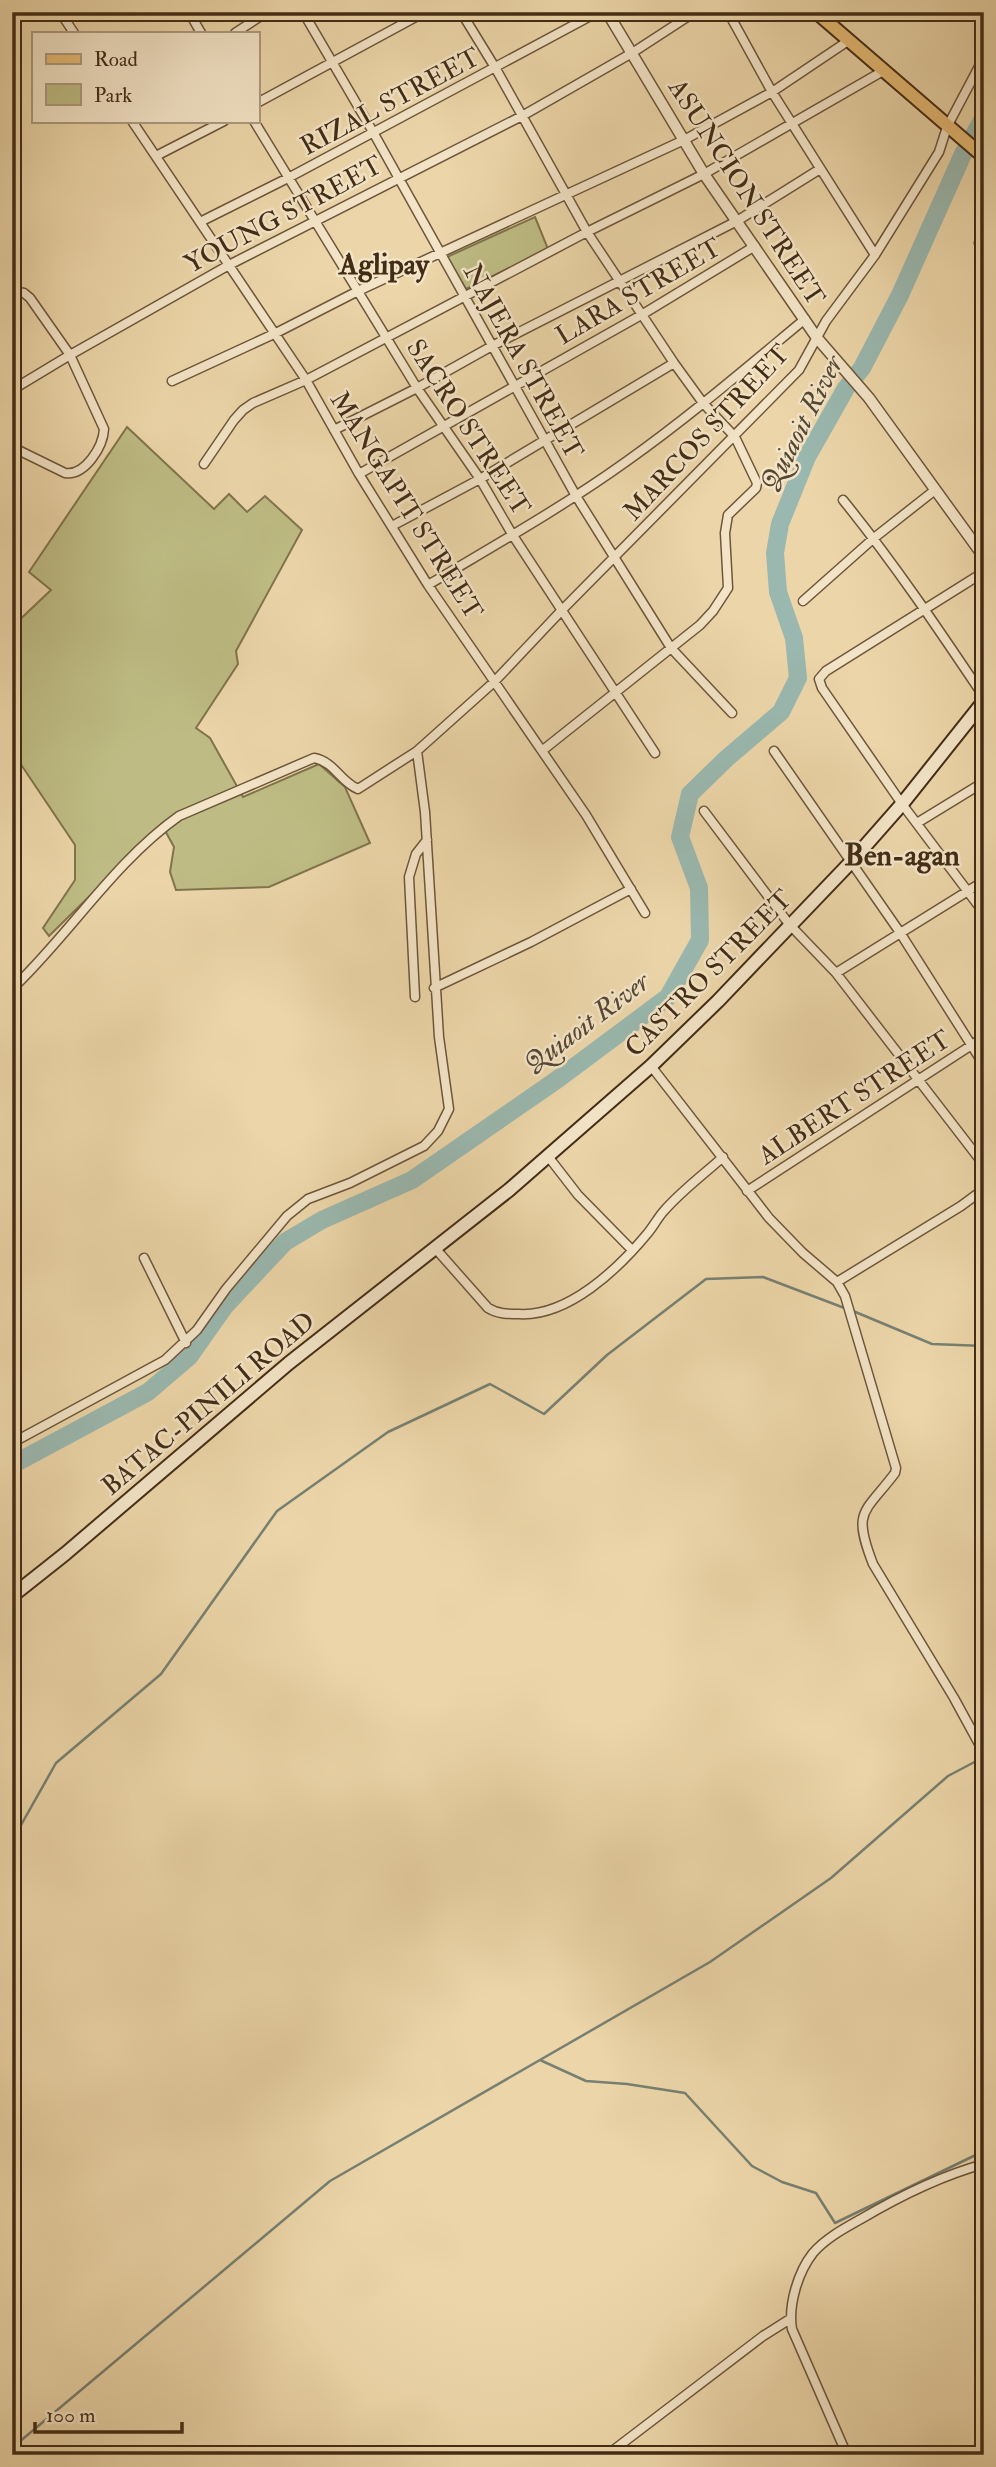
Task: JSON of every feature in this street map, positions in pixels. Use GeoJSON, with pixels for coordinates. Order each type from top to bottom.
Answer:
{"type":"FeatureCollection","features":[{"type":"Feature","properties":{"kind":"main road"},"geometry":{"type":"LineString","coordinates":[[816,12],[983,157]]}},
{"type":"Feature","properties":{"kind":"main road","name":"CASTRO STREET"},"geometry":{"type":"LineString","coordinates":[[435,1248],[509,1190],[651,1066],[718,1001],[902,804],[984,699]]}},
{"type":"Feature","properties":{"kind":"main road","name":"BATAC-PINILI ROAD"},"geometry":{"type":"LineString","coordinates":[[12,1595],[65,1554],[299,1355],[435,1248]]}},
{"type":"Feature","properties":{"kind":"street"},"geometry":{"type":"LineString","coordinates":[[12,16],[19,12]]}},
{"type":"Feature","properties":{"kind":"street"},"geometry":{"type":"LineString","coordinates":[[200,32],[191,16],[204,12]]}},
{"type":"Feature","properties":{"kind":"street"},"geometry":{"type":"LineString","coordinates":[[236,32],[267,12]]}},
{"type":"Feature","properties":{"kind":"street","name":"NAJERA STREET"},"geometry":{"type":"LineString","coordinates":[[303,12],[576,496],[671,648],[732,713]]}},
{"type":"Feature","properties":{"kind":"street"},"geometry":{"type":"LineString","coordinates":[[259,102],[425,12]]}},
{"type":"Feature","properties":{"kind":"street"},"geometry":{"type":"LineString","coordinates":[[461,12],[587,232],[674,363],[704,403],[735,437],[757,482],[754,491],[727,518],[728,588],[713,611],[700,625],[543,750]]}},
{"type":"Feature","properties":{"kind":"street","name":"RIZAL STREET"},"geometry":{"type":"LineString","coordinates":[[200,222],[496,69],[598,12]]}},
{"type":"Feature","properties":{"kind":"street","name":"ASUNCION STREET"},"geometry":{"type":"LineString","coordinates":[[607,12],[704,174],[817,338],[859,386],[984,557]]}},
{"type":"Feature","properties":{"kind":"street","name":"YOUNG STREET"},"geometry":{"type":"LineString","coordinates":[[12,390],[229,265],[522,116],[632,53],[695,12]]}},
{"type":"Feature","properties":{"kind":"street"},"geometry":{"type":"LineString","coordinates":[[728,12],[772,92],[875,256]]}},
{"type":"Feature","properties":{"kind":"street"},"geometry":{"type":"LineString","coordinates":[[65,14],[74,32]]}},
{"type":"Feature","properties":{"kind":"street"},"geometry":{"type":"LineString","coordinates":[[172,382],[358,291],[684,140],[772,92],[848,41]]}},
{"type":"Feature","properties":{"kind":"street","name":"MARCOS STREET"},"geometry":{"type":"LineString","coordinates":[[12,989],[43,960],[109,881],[162,828],[179,816],[314,758],[334,767],[352,787],[358,789],[417,751],[494,682],[799,370],[826,321],[875,256],[939,152],[952,130],[984,57]]}},
{"type":"Feature","properties":{"kind":"street"},"geometry":{"type":"LineString","coordinates":[[204,464],[243,410],[253,403],[306,380],[587,232],[704,174],[883,71]]}},
{"type":"Feature","properties":{"kind":"street","name":"MANGAPIT STREET"},"geometry":{"type":"LineString","coordinates":[[133,122],[276,333],[428,585],[543,750],[645,913]]}},
{"type":"Feature","properties":{"kind":"street"},"geometry":{"type":"LineString","coordinates":[[156,156],[223,122]]}},
{"type":"Feature","properties":{"kind":"street","name":"SACRO STREET"},"geometry":{"type":"LineString","coordinates":[[255,122],[418,388],[480,479],[512,534],[655,753]]}},
{"type":"Feature","properties":{"kind":"street"},"geometry":{"type":"LineString","coordinates":[[334,430],[737,221],[820,169]]}},
{"type":"Feature","properties":{"kind":"street"},"geometry":{"type":"LineString","coordinates":[[984,224],[979,243],[984,258]]}},
{"type":"Feature","properties":{"kind":"street","name":"LARA STREET"},"geometry":{"type":"LineString","coordinates":[[359,474],[643,314],[755,246]]}},
{"type":"Feature","properties":{"kind":"street"},"geometry":{"type":"LineString","coordinates":[[12,291],[24,293],[30,298],[70,355],[104,429],[102,440],[91,459],[72,474],[12,447]]}},
{"type":"Feature","properties":{"kind":"street"},"geometry":{"type":"LineString","coordinates":[[428,585],[576,496],[704,403],[805,319]]}},
{"type":"Feature","properties":{"kind":"street"},"geometry":{"type":"LineString","coordinates":[[392,526],[480,479],[674,363]]}},
{"type":"Feature","properties":{"kind":"street"},"geometry":{"type":"LineString","coordinates":[[803,601],[874,538],[935,490]]}},
{"type":"Feature","properties":{"kind":"street"},"geometry":{"type":"LineString","coordinates":[[843,500],[925,609],[984,699]]}},
{"type":"Feature","properties":{"kind":"street"},"geometry":{"type":"LineString","coordinates":[[984,572],[826,671],[819,679],[822,688],[902,804],[984,914]]}},
{"type":"Feature","properties":{"kind":"street"},"geometry":{"type":"LineString","coordinates":[[12,1443],[165,1360],[187,1343],[226,1289],[287,1216],[308,1199],[350,1183],[424,1146],[438,1131],[449,1109],[434,988],[427,840],[417,751]]}},
{"type":"Feature","properties":{"kind":"street"},"geometry":{"type":"LineString","coordinates":[[774,751],[899,931],[984,1065]]}},
{"type":"Feature","properties":{"kind":"street"},"geometry":{"type":"LineString","coordinates":[[916,823],[984,782]]}},
{"type":"Feature","properties":{"kind":"street"},"geometry":{"type":"LineString","coordinates":[[704,811],[789,924],[836,972],[984,1165]]}},
{"type":"Feature","properties":{"kind":"street"},"geometry":{"type":"LineString","coordinates":[[415,997],[409,877],[416,854],[427,840]]}},
{"type":"Feature","properties":{"kind":"street"},"geometry":{"type":"LineString","coordinates":[[836,972],[984,881]]}},
{"type":"Feature","properties":{"kind":"street"},"geometry":{"type":"LineString","coordinates":[[434,988],[531,942],[631,889]]}},
{"type":"Feature","properties":{"kind":"street","name":"ALBERT STREET"},"geometry":{"type":"LineString","coordinates":[[747,1191],[984,1038]]}},
{"type":"Feature","properties":{"kind":"street"},"geometry":{"type":"LineString","coordinates":[[651,1066],[747,1191],[786,1237],[838,1282],[858,1334],[863,1361],[896,1468],[895,1473],[868,1505],[861,1526],[864,1541],[873,1564],[954,1698],[982,1751]]}},
{"type":"Feature","properties":{"kind":"street"},"geometry":{"type":"LineString","coordinates":[[547,1155],[578,1195],[632,1250]]}},
{"type":"Feature","properties":{"kind":"street"},"geometry":{"type":"LineString","coordinates":[[435,1248],[488,1308],[498,1313],[530,1315],[544,1312],[599,1283],[632,1250],[681,1193],[723,1157]]}},
{"type":"Feature","properties":{"kind":"street"},"geometry":{"type":"LineString","coordinates":[[838,1282],[984,1189]]}},
{"type":"Feature","properties":{"kind":"street"},"geometry":{"type":"LineString","coordinates":[[144,1258],[187,1343]]}},
{"type":"Feature","properties":{"kind":"street"},"geometry":{"type":"LineString","coordinates":[[847,2455],[796,2342],[790,2319],[803,2269],[823,2243],[904,2193],[984,2164]]}},
{"type":"Feature","properties":{"kind":"street"},"geometry":{"type":"LineString","coordinates":[[607,2455],[763,2336],[790,2319]]}},
{"type":"Feature","properties":{"kind":"green space"},"geometry":{"type":"Polygon","coordinates":[[[535,217],[548,249],[466,289],[447,257],[535,217]]]}},
{"type":"Feature","properties":{"kind":"green space"},"geometry":{"type":"Polygon","coordinates":[[[127,427],[214,509],[229,494],[247,512],[265,496],[302,530],[236,651],[238,664],[196,728],[210,738],[243,797],[319,764],[345,787],[370,843],[269,887],[176,890],[170,872],[174,847],[162,825],[49,936],[43,928],[75,880],[75,845],[22,766],[12,771],[12,627],[51,590],[29,572],[127,427]]]}},
{"type":"Feature","properties":{"kind":"waterway","name":"Quiaoit River"},"geometry":{"type":"LineString","coordinates":[[12,1465],[148,1392],[189,1357],[225,1306],[285,1242],[322,1220],[412,1180],[558,1079],[668,997],[700,940],[699,888],[680,837],[690,794],[781,712],[798,678],[794,638],[778,592],[775,553],[780,524],[807,457],[846,388],[862,368],[900,295],[963,154],[984,117]]}},
{"type":"Feature","properties":{"kind":"waterway"},"geometry":{"type":"LineString","coordinates":[[12,1841],[56,1763],[161,1674],[277,1511],[388,1432],[490,1384],[544,1414],[607,1355],[706,1279],[763,1277],[847,1309]]}},
{"type":"Feature","properties":{"kind":"waterway"},"geometry":{"type":"LineString","coordinates":[[853,1311],[932,1344],[984,1346]]}},
{"type":"Feature","properties":{"kind":"waterway"},"geometry":{"type":"LineString","coordinates":[[12,2448],[330,2181],[710,1962],[831,1878],[948,1776],[984,1757]]}},
{"type":"Feature","properties":{"kind":"waterway"},"geometry":{"type":"LineString","coordinates":[[540,2060],[586,2081],[685,2093],[752,2166],[782,2182],[816,2193],[835,2223],[984,2151]]}},
{"type":"Feature","properties":{"kind":"district","name":"Aglipay"},"geometry":{"type":"Point","coordinates":[384,264]}},
{"type":"Feature","properties":{"kind":"district","name":"Ben-agan"},"geometry":{"type":"Point","coordinates":[902,855]}}]}
